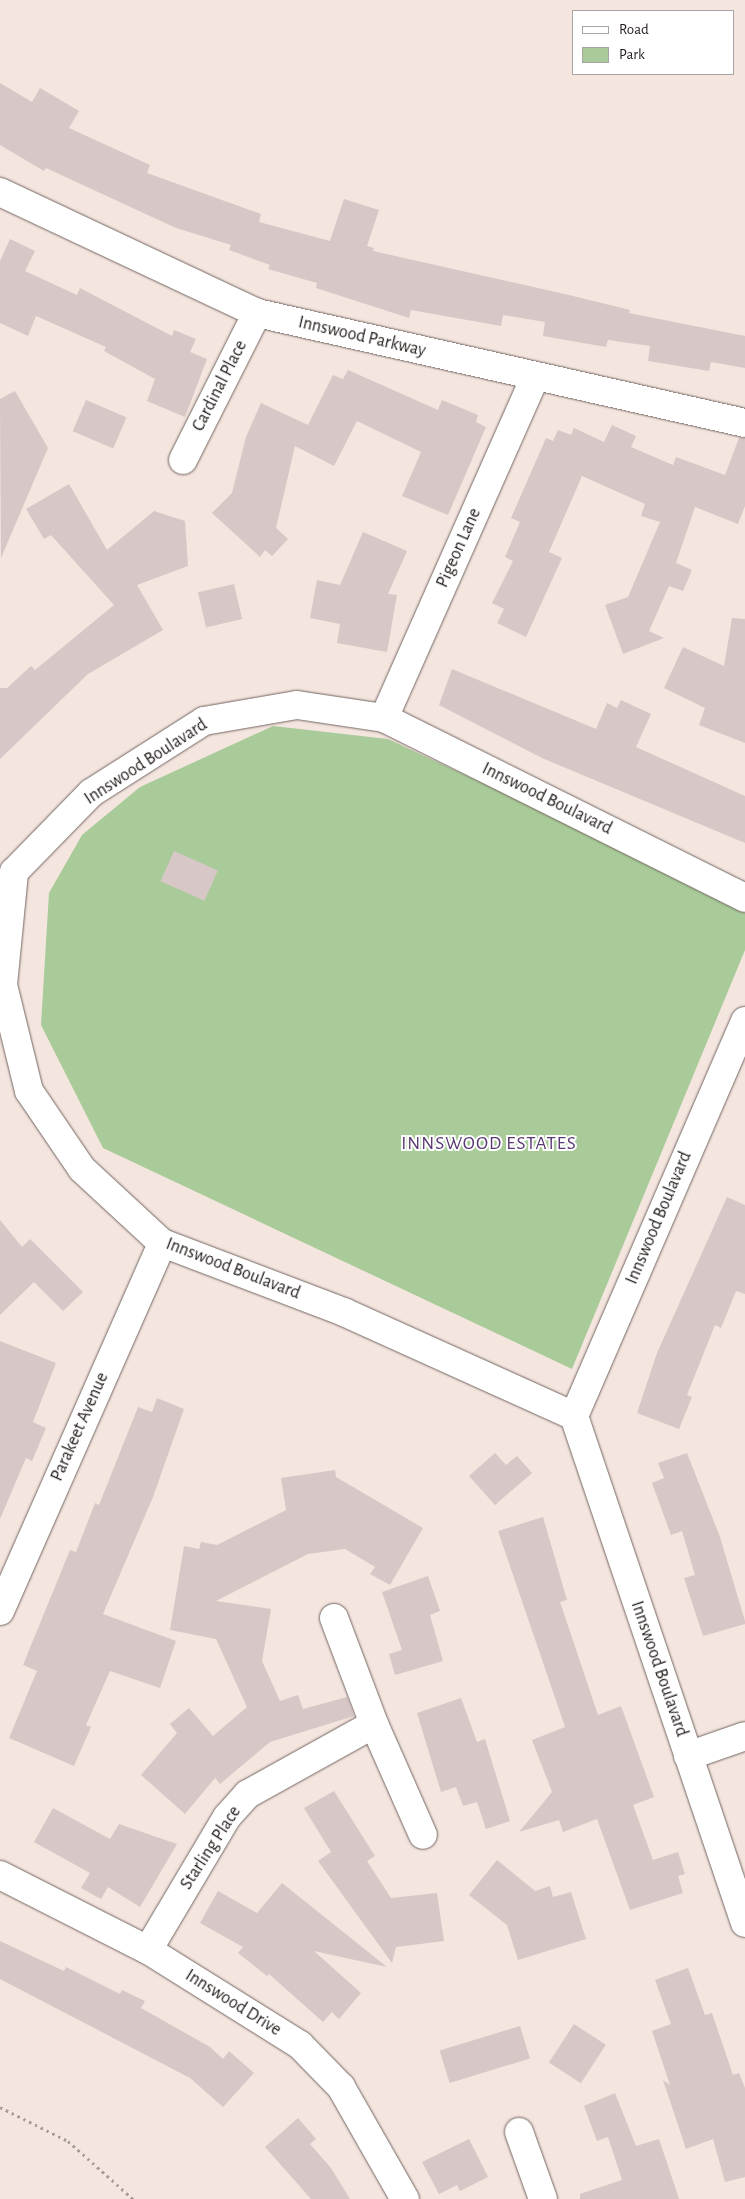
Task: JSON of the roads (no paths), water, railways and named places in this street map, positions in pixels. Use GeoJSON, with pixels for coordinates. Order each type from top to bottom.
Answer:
{"type":"FeatureCollection","features":[{"type":"Feature","properties":{"kind":"street","name":"Innswood Parkway"},"geometry":{"type":"LineString","coordinates":[[0,192],[258,313],[745,423]]}},
{"type":"Feature","properties":{"kind":"street","name":"Cardinal Place"},"geometry":{"type":"LineString","coordinates":[[183,460],[258,313]]}},
{"type":"Feature","properties":{"kind":"street","name":"Pigeon Lane"},"geometry":{"type":"LineString","coordinates":[[384,718],[535,377]]}},
{"type":"Feature","properties":{"kind":"street","name":"Innswood Boulavard"},"geometry":{"type":"LineString","coordinates":[[574,1416],[344,1312],[162,1244],[82,1168],[29,1091],[3,986],[7,870],[91,793],[204,721],[297,704],[384,718],[745,898]]}},
{"type":"Feature","properties":{"kind":"street","name":"Innswood Boulavard"},"geometry":{"type":"LineString","coordinates":[[745,1021],[574,1416],[745,1923]]}},
{"type":"Feature","properties":{"kind":"street","name":"Parakeet Avenue"},"geometry":{"type":"LineString","coordinates":[[0,1611],[8,1567],[162,1244]]}},
{"type":"Feature","properties":{"kind":"street"},"geometry":{"type":"LineString","coordinates":[[334,1618],[374,1724],[423,1835]]}},
{"type":"Feature","properties":{"kind":"street","name":"Starling Place"},"geometry":{"type":"LineString","coordinates":[[148,1950],[227,1817],[248,1794],[374,1724]]}},
{"type":"Feature","properties":{"kind":"street"},"geometry":{"type":"LineString","coordinates":[[688,1756],[745,1736]]}},
{"type":"Feature","properties":{"kind":"street","name":"Innswood Drive"},"geometry":{"type":"LineString","coordinates":[[0,1875],[148,1950],[300,2045],[341,2087],[406,2199]]}},
{"type":"Feature","properties":{"kind":"street"},"geometry":{"type":"LineString","coordinates":[[518,2132],[543,2199]]}},
{"type":"Feature","properties":{"kind":"district","name":"INNSWOOD ESTATES"},"geometry":{"type":"Point","coordinates":[489,1144]}}]}
